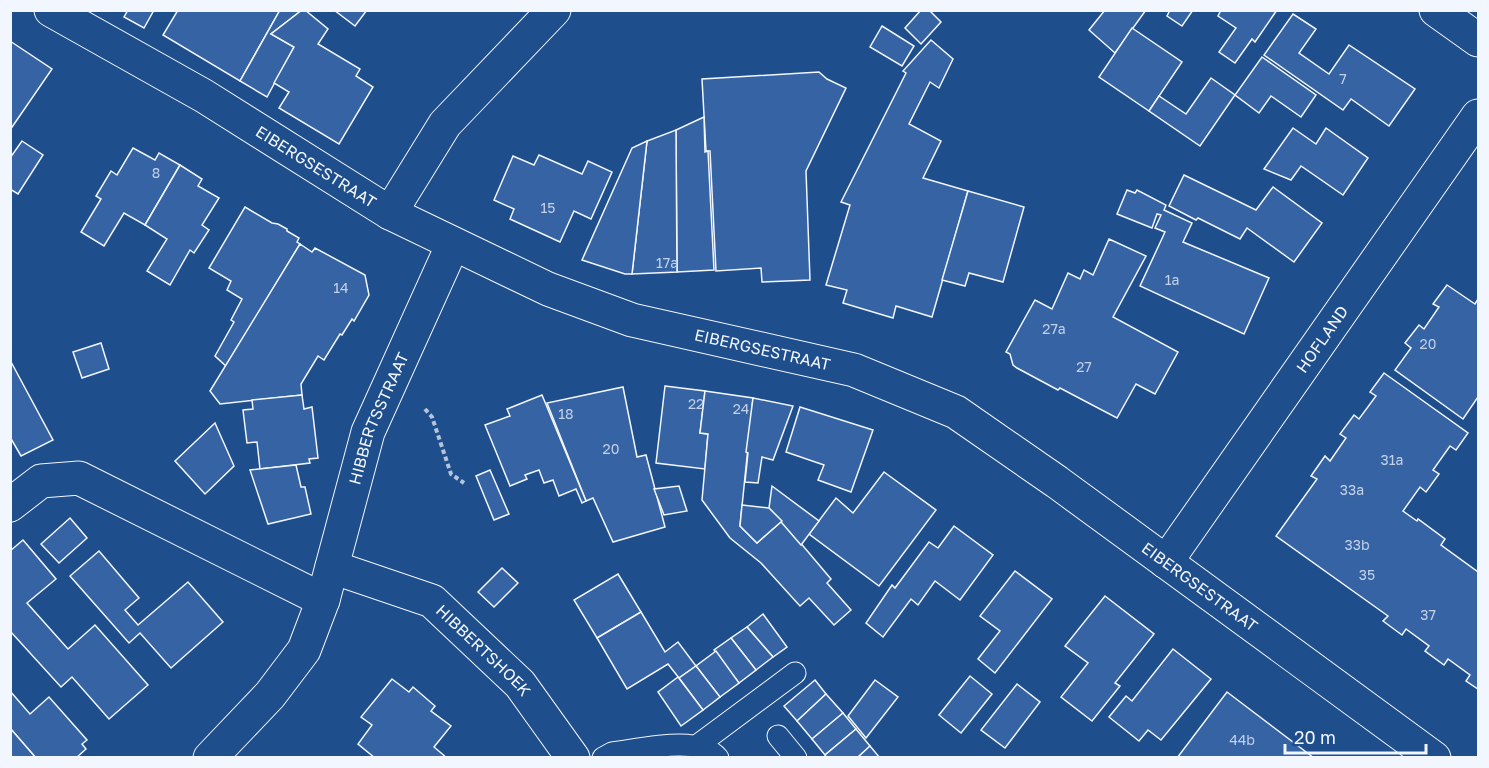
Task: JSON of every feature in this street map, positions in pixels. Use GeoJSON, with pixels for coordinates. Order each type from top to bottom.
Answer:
{"type":"FeatureCollection","features":[{"type":"Feature","properties":{"kind":"street","name":"EIBERGSESTRAAT"},"geometry":{"type":"LineString","coordinates":[[51,10],[204,96],[390,213],[548,289],[632,320],[854,370],[956,412],[1057,482],[1434,758]]}},
{"type":"Feature","properties":{"kind":"street"},"geometry":{"type":"LineString","coordinates":[[390,213],[445,124],[554,10]]}},
{"type":"Feature","properties":{"kind":"street"},"geometry":{"type":"LineString","coordinates":[[1436,10],[1479,40]]}},
{"type":"Feature","properties":{"kind":"street","name":"HOFLAND"},"geometry":{"type":"LineString","coordinates":[[1166,562],[1477,120]]}},
{"type":"Feature","properties":{"kind":"street","name":"HIBBERTSSTRAAT"},"geometry":{"type":"LineString","coordinates":[[210,758],[270,695],[304,650],[323,600],[368,432],[453,244]]}},
{"type":"Feature","properties":{"kind":"street"},"geometry":{"type":"LineString","coordinates":[[10,505],[41,481],[79,478],[323,600]]}},
{"type":"Feature","properties":{"kind":"street","name":"HIBBERTSHOEK"},"geometry":{"type":"LineString","coordinates":[[332,567],[432,601],[520,684],[573,758]]}},
{"type":"Feature","properties":{"kind":"lane"},"geometry":{"type":"LineString","coordinates":[[698,745],[795,673]]}},
{"type":"Feature","properties":{"kind":"lane"},"geometry":{"type":"LineString","coordinates":[[778,736],[796,758]]}},
{"type":"Feature","properties":{"kind":"lane"},"geometry":{"type":"LineString","coordinates":[[603,758],[612,753],[673,745],[698,745],[716,754],[718,758]]}},
{"type":"Feature","properties":{"kind":"path"},"geometry":{"type":"LineString","coordinates":[[393,375],[432,417],[451,474],[464,483]]}},
{"type":"Feature","properties":{"kind":"building"},"geometry":{"type":"Polygon","coordinates":[[[128,10],[154,10],[144,28],[124,17],[128,10]]]}},
{"type":"Feature","properties":{"kind":"building"},"geometry":{"type":"Polygon","coordinates":[[[178,10],[280,10],[240,81],[163,35],[178,10]]]}},
{"type":"Feature","properties":{"kind":"building"},"geometry":{"type":"Polygon","coordinates":[[[280,10],[302,10],[271,34],[294,47],[267,97],[240,81],[280,10]]]}},
{"type":"Feature","properties":{"kind":"building"},"geometry":{"type":"Polygon","coordinates":[[[302,10],[328,29],[318,44],[360,69],[356,76],[373,87],[339,144],[279,108],[289,92],[274,83],[294,47],[271,34],[302,10]]]}},
{"type":"Feature","properties":{"kind":"building"},"geometry":{"type":"Polygon","coordinates":[[[334,10],[367,10],[355,26],[334,10]]]}},
{"type":"Feature","properties":{"kind":"building"},"geometry":{"type":"Polygon","coordinates":[[[921,10],[929,10],[941,22],[921,44],[905,28],[921,10]]]}},
{"type":"Feature","properties":{"kind":"building"},"geometry":{"type":"Polygon","coordinates":[[[1105,10],[1146,10],[1115,53],[1089,30],[1105,10]]]}},
{"type":"Feature","properties":{"kind":"building"},"geometry":{"type":"Polygon","coordinates":[[[1170,10],[1193,10],[1182,26],[1167,16],[1170,10]]]}},
{"type":"Feature","properties":{"kind":"building"},"geometry":{"type":"Polygon","coordinates":[[[1221,10],[1277,10],[1255,42],[1252,39],[1235,63],[1219,52],[1236,28],[1218,16],[1221,10]]]}},
{"type":"Feature","properties":{"kind":"building"},"geometry":{"type":"Polygon","coordinates":[[[1293,14],[1316,29],[1299,53],[1329,74],[1349,45],[1415,89],[1389,126],[1351,99],[1343,110],[1264,55],[1293,14]]]}},
{"type":"Feature","properties":{"kind":"building"},"geometry":{"type":"Polygon","coordinates":[[[882,26],[914,46],[902,66],[870,47],[882,26]]]}},
{"type":"Feature","properties":{"kind":"building"},"geometry":{"type":"Polygon","coordinates":[[[1132,28],[1182,62],[1149,111],[1099,77],[1132,28]]]}},
{"type":"Feature","properties":{"kind":"building"},"geometry":{"type":"Polygon","coordinates":[[[931,40],[953,59],[939,88],[930,82],[909,124],[941,141],[923,178],[968,191],[932,317],[896,306],[893,318],[843,303],[847,290],[826,285],[850,205],[841,202],[906,73],[903,71],[931,40]]]}},
{"type":"Feature","properties":{"kind":"building"},"geometry":{"type":"Polygon","coordinates":[[[10,41],[52,69],[10,130],[10,41]]]}},
{"type":"Feature","properties":{"kind":"building"},"geometry":{"type":"Polygon","coordinates":[[[1262,57],[1316,95],[1301,117],[1271,96],[1259,113],[1235,95],[1262,57]]]}},
{"type":"Feature","properties":{"kind":"building"},"geometry":{"type":"Polygon","coordinates":[[[819,72],[827,79],[846,88],[806,171],[810,280],[762,282],[761,268],[716,271],[710,151],[706,151],[702,79],[819,72]]]}},
{"type":"Feature","properties":{"kind":"building"},"geometry":{"type":"Polygon","coordinates":[[[1211,78],[1235,95],[1200,146],[1149,111],[1159,96],[1186,114],[1211,78]]]}},
{"type":"Feature","properties":{"kind":"building"},"geometry":{"type":"Polygon","coordinates":[[[704,117],[714,270],[677,272],[676,130],[704,117]]]}},
{"type":"Feature","properties":{"kind":"building"},"geometry":{"type":"Polygon","coordinates":[[[1293,128],[1316,144],[1326,128],[1368,158],[1343,195],[1301,166],[1291,180],[1264,169],[1293,128]]]}},
{"type":"Feature","properties":{"kind":"building"},"geometry":{"type":"Polygon","coordinates":[[[676,130],[677,272],[632,274],[647,141],[676,130]]]}},
{"type":"Feature","properties":{"kind":"building"},"geometry":{"type":"Polygon","coordinates":[[[22,141],[43,155],[18,194],[10,189],[10,158],[22,141]]]}},
{"type":"Feature","properties":{"kind":"building"},"geometry":{"type":"Polygon","coordinates":[[[647,141],[632,274],[625,274],[582,260],[632,148],[647,141]]]}},
{"type":"Feature","properties":{"kind":"building"},"geometry":{"type":"Polygon","coordinates":[[[133,148],[155,160],[159,153],[180,165],[145,225],[124,213],[104,246],[81,232],[101,199],[96,196],[111,171],[117,175],[133,148]]]}},
{"type":"Feature","properties":{"kind":"building"},"geometry":{"type":"Polygon","coordinates":[[[539,155],[582,174],[588,161],[612,172],[591,219],[574,211],[560,242],[510,219],[514,209],[494,200],[513,156],[534,165],[539,155]]]}},
{"type":"Feature","properties":{"kind":"building"},"geometry":{"type":"Polygon","coordinates":[[[180,165],[202,179],[198,186],[219,198],[202,225],[209,230],[194,253],[190,250],[170,285],[147,271],[167,239],[145,225],[180,165]]]}},
{"type":"Feature","properties":{"kind":"building"},"geometry":{"type":"Polygon","coordinates":[[[1184,175],[1256,210],[1273,187],[1322,223],[1294,262],[1247,228],[1240,239],[1169,206],[1184,175]]]}},
{"type":"Feature","properties":{"kind":"building"},"geometry":{"type":"Polygon","coordinates":[[[1127,190],[1135,193],[1137,190],[1166,205],[1164,210],[1192,223],[1183,242],[1269,278],[1244,334],[1140,286],[1165,232],[1155,228],[1161,215],[1157,214],[1152,228],[1117,214],[1127,190]]]}},
{"type":"Feature","properties":{"kind":"building"},"geometry":{"type":"Polygon","coordinates":[[[968,191],[1024,207],[1003,282],[969,273],[965,286],[942,280],[968,191]]]}},
{"type":"Feature","properties":{"kind":"building"},"geometry":{"type":"Polygon","coordinates":[[[245,207],[287,229],[299,238],[297,242],[300,244],[226,366],[215,356],[234,322],[231,320],[242,299],[227,290],[231,281],[209,268],[245,207]]]}},
{"type":"Feature","properties":{"kind":"building"},"geometry":{"type":"Polygon","coordinates":[[[1109,239],[1146,256],[1113,317],[1178,352],[1155,394],[1136,384],[1117,418],[1017,368],[1013,365],[1010,354],[1006,352],[1035,300],[1052,309],[1068,273],[1080,279],[1084,270],[1093,275],[1109,239]]]}},
{"type":"Feature","properties":{"kind":"building"},"geometry":{"type":"Polygon","coordinates":[[[300,244],[312,252],[315,248],[365,275],[369,295],[354,321],[352,319],[342,335],[340,334],[324,360],[318,356],[301,384],[302,395],[220,404],[210,391],[300,244]]]}},
{"type":"Feature","properties":{"kind":"building"},"geometry":{"type":"Polygon","coordinates":[[[1447,285],[1475,304],[1478,299],[1478,397],[1463,419],[1395,370],[1411,348],[1405,343],[1419,325],[1424,329],[1439,307],[1433,304],[1447,285]]]}},
{"type":"Feature","properties":{"kind":"building"},"geometry":{"type":"Polygon","coordinates":[[[101,343],[109,369],[82,378],[73,352],[101,343]]]}},
{"type":"Feature","properties":{"kind":"building"},"geometry":{"type":"Polygon","coordinates":[[[10,360],[53,440],[21,456],[10,437],[10,360]]]}},
{"type":"Feature","properties":{"kind":"building"},"geometry":{"type":"Polygon","coordinates":[[[1384,373],[1468,433],[1456,450],[1450,446],[1433,470],[1439,474],[1426,492],[1420,487],[1403,511],[1445,539],[1441,545],[1478,572],[1478,689],[1466,681],[1470,675],[1448,659],[1444,665],[1425,651],[1429,646],[1406,629],[1402,635],[1383,621],[1388,616],[1276,536],[1317,479],[1311,476],[1325,456],[1330,461],[1346,438],[1340,434],[1354,415],[1359,419],[1376,396],[1370,392],[1384,373]]]}},
{"type":"Feature","properties":{"kind":"building"},"geometry":{"type":"Polygon","coordinates":[[[665,386],[705,391],[700,433],[708,434],[705,469],[656,463],[665,386]]]}},
{"type":"Feature","properties":{"kind":"building"},"geometry":{"type":"Polygon","coordinates":[[[623,387],[637,457],[646,455],[665,527],[613,542],[593,498],[586,501],[547,403],[623,387]]]}},
{"type":"Feature","properties":{"kind":"building"},"geometry":{"type":"Polygon","coordinates":[[[705,391],[753,398],[740,526],[757,543],[782,521],[831,579],[827,583],[851,610],[834,625],[809,598],[800,606],[761,563],[730,538],[702,500],[708,434],[700,433],[705,391]]]}},
{"type":"Feature","properties":{"kind":"building"},"geometry":{"type":"Polygon","coordinates":[[[302,395],[304,409],[312,407],[318,458],[309,459],[310,463],[260,469],[257,442],[247,443],[243,410],[253,409],[252,400],[302,395]]]}},
{"type":"Feature","properties":{"kind":"building"},"geometry":{"type":"Polygon","coordinates":[[[542,395],[586,501],[582,503],[576,489],[559,496],[553,480],[544,483],[539,470],[525,475],[527,479],[510,486],[485,425],[510,416],[507,409],[542,395]]]}},
{"type":"Feature","properties":{"kind":"building"},"geometry":{"type":"Polygon","coordinates":[[[753,398],[793,406],[773,460],[762,457],[758,483],[745,482],[748,453],[746,452],[753,398]]]}},
{"type":"Feature","properties":{"kind":"building"},"geometry":{"type":"Polygon","coordinates":[[[800,407],[873,430],[851,492],[818,480],[824,465],[786,452],[800,407]]]}},
{"type":"Feature","properties":{"kind":"building"},"geometry":{"type":"Polygon","coordinates":[[[215,423],[234,466],[205,494],[175,461],[215,423]]]}},
{"type":"Feature","properties":{"kind":"building"},"geometry":{"type":"Polygon","coordinates":[[[296,465],[301,487],[305,487],[311,514],[268,524],[250,470],[296,465]]]}},
{"type":"Feature","properties":{"kind":"building"},"geometry":{"type":"Polygon","coordinates":[[[490,470],[509,514],[494,520],[476,476],[490,470]]]}},
{"type":"Feature","properties":{"kind":"building"},"geometry":{"type":"Polygon","coordinates":[[[884,472],[936,510],[879,586],[809,534],[836,498],[853,513],[884,472]]]}},
{"type":"Feature","properties":{"kind":"building"},"geometry":{"type":"Polygon","coordinates":[[[679,486],[687,511],[664,515],[654,489],[679,486]]]}},
{"type":"Feature","properties":{"kind":"building"},"geometry":{"type":"Polygon","coordinates":[[[772,486],[819,521],[801,545],[769,508],[772,486]]]}},
{"type":"Feature","properties":{"kind":"building"},"geometry":{"type":"Polygon","coordinates":[[[742,505],[769,508],[782,521],[757,543],[740,526],[742,505]]]}},
{"type":"Feature","properties":{"kind":"building"},"geometry":{"type":"Polygon","coordinates":[[[70,518],[87,538],[59,563],[41,544],[70,518]]]}},
{"type":"Feature","properties":{"kind":"building"},"geometry":{"type":"Polygon","coordinates":[[[954,526],[993,555],[960,600],[935,581],[918,605],[911,599],[883,637],[866,623],[892,585],[895,588],[929,542],[938,548],[954,526]]]}},
{"type":"Feature","properties":{"kind":"building"},"geometry":{"type":"Polygon","coordinates":[[[23,540],[56,579],[27,603],[68,649],[95,625],[148,685],[109,719],[72,677],[61,687],[10,631],[10,551],[23,540]]]}},
{"type":"Feature","properties":{"kind":"building"},"geometry":{"type":"Polygon","coordinates":[[[99,551],[139,598],[125,610],[138,625],[188,582],[223,622],[171,668],[140,633],[129,643],[70,576],[99,551]]]}},
{"type":"Feature","properties":{"kind":"building"},"geometry":{"type":"Polygon","coordinates":[[[502,568],[518,583],[494,607],[478,592],[502,568]]]}},
{"type":"Feature","properties":{"kind":"building"},"geometry":{"type":"Polygon","coordinates":[[[1015,571],[1052,599],[995,673],[978,659],[1000,631],[980,616],[1015,571]]]}},
{"type":"Feature","properties":{"kind":"building"},"geometry":{"type":"Polygon","coordinates":[[[618,574],[641,612],[597,638],[574,600],[618,574]]]}},
{"type":"Feature","properties":{"kind":"building"},"geometry":{"type":"Polygon","coordinates":[[[1105,596],[1154,634],[1115,683],[1120,686],[1092,721],[1061,697],[1088,663],[1065,646],[1105,596]]]}},
{"type":"Feature","properties":{"kind":"building"},"geometry":{"type":"Polygon","coordinates":[[[641,612],[665,652],[678,642],[696,666],[679,678],[668,664],[627,689],[597,638],[641,612]]]}},
{"type":"Feature","properties":{"kind":"building"},"geometry":{"type":"Polygon","coordinates":[[[763,614],[787,647],[773,657],[747,627],[763,614]]]}},
{"type":"Feature","properties":{"kind":"building"},"geometry":{"type":"Polygon","coordinates":[[[747,627],[773,657],[756,670],[731,638],[747,627]]]}},
{"type":"Feature","properties":{"kind":"building"},"geometry":{"type":"Polygon","coordinates":[[[731,638],[756,670],[739,683],[714,650],[731,638]]]}},
{"type":"Feature","properties":{"kind":"building"},"geometry":{"type":"Polygon","coordinates":[[[1173,649],[1211,679],[1161,740],[1148,730],[1139,741],[1109,717],[1126,696],[1132,701],[1173,649]]]}},
{"type":"Feature","properties":{"kind":"building"},"geometry":{"type":"Polygon","coordinates":[[[716,651],[739,683],[720,697],[696,666],[716,651]]]}},
{"type":"Feature","properties":{"kind":"building"},"geometry":{"type":"Polygon","coordinates":[[[696,666],[720,697],[703,710],[679,678],[696,666]]]}},
{"type":"Feature","properties":{"kind":"building"},"geometry":{"type":"Polygon","coordinates":[[[970,676],[992,694],[961,733],[939,715],[970,676]]]}},
{"type":"Feature","properties":{"kind":"building"},"geometry":{"type":"Polygon","coordinates":[[[678,677],[703,710],[681,726],[658,692],[678,677]]]}},
{"type":"Feature","properties":{"kind":"building"},"geometry":{"type":"Polygon","coordinates":[[[392,679],[409,692],[413,687],[435,706],[431,711],[451,726],[434,747],[447,758],[375,758],[358,744],[372,725],[361,717],[392,679]]]}},
{"type":"Feature","properties":{"kind":"building"},"geometry":{"type":"Polygon","coordinates":[[[815,680],[826,694],[797,721],[784,706],[815,680]]]}},
{"type":"Feature","properties":{"kind":"building"},"geometry":{"type":"Polygon","coordinates":[[[875,680],[898,697],[866,738],[848,716],[875,680]]]}},
{"type":"Feature","properties":{"kind":"building"},"geometry":{"type":"Polygon","coordinates":[[[1017,684],[1040,702],[1005,748],[981,730],[1017,684]]]}},
{"type":"Feature","properties":{"kind":"building"},"geometry":{"type":"Polygon","coordinates":[[[10,691],[30,714],[49,697],[87,740],[82,744],[86,749],[76,758],[36,758],[10,728],[10,691]]]}},
{"type":"Feature","properties":{"kind":"building"},"geometry":{"type":"Polygon","coordinates":[[[1227,692],[1314,758],[1177,758],[1227,692]]]}},
{"type":"Feature","properties":{"kind":"building"},"geometry":{"type":"Polygon","coordinates":[[[826,694],[843,713],[812,739],[797,721],[826,694]]]}},
{"type":"Feature","properties":{"kind":"building"},"geometry":{"type":"Polygon","coordinates":[[[843,713],[856,729],[825,755],[812,739],[843,713]]]}},
{"type":"Feature","properties":{"kind":"building"},"geometry":{"type":"Polygon","coordinates":[[[10,728],[36,758],[10,758],[10,728]]]}},
{"type":"Feature","properties":{"kind":"building"},"geometry":{"type":"Polygon","coordinates":[[[856,729],[870,746],[857,758],[827,758],[825,755],[856,729]]]}},
{"type":"Feature","properties":{"kind":"building"},"geometry":{"type":"Polygon","coordinates":[[[870,746],[880,758],[857,758],[870,746]]]}}]}
